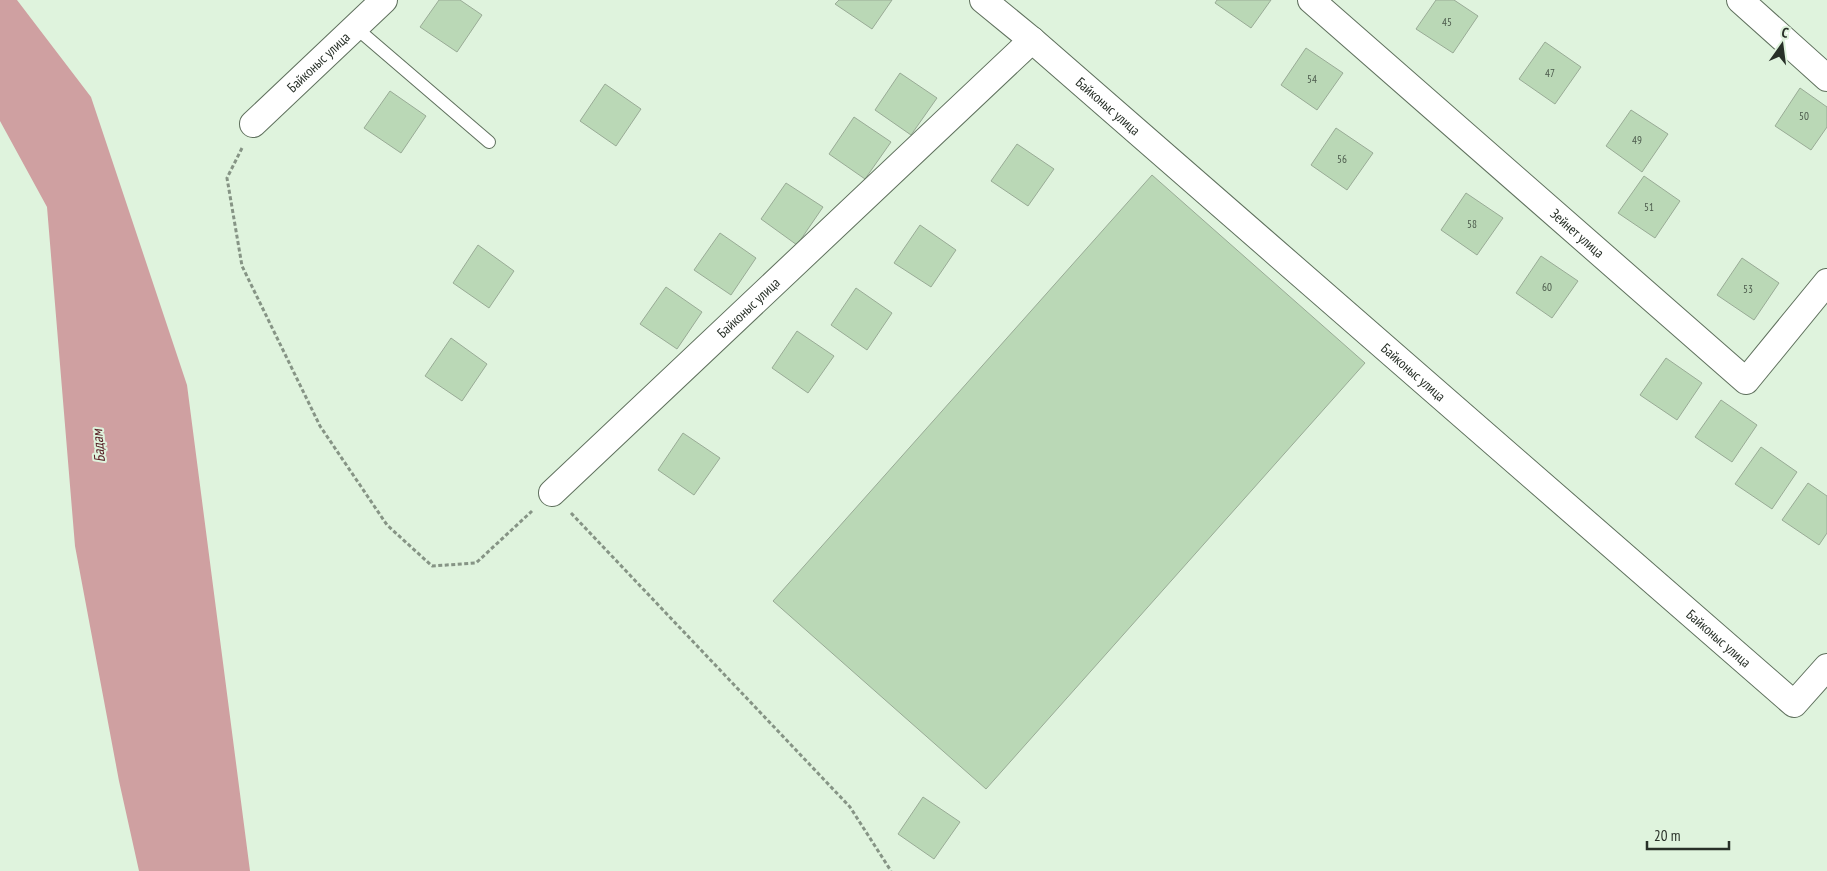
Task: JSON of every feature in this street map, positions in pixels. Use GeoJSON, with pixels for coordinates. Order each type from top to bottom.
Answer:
{"type":"FeatureCollection","features":[{"type":"Feature","properties":{"kind":"street","name":"Байконыс улица"},"geometry":{"type":"LineString","coordinates":[[253,124],[384,0]]}},
{"type":"Feature","properties":{"kind":"street","name":"Байконыс улица"},"geometry":{"type":"LineString","coordinates":[[983,0],[1032,40],[1794,704],[1827,667]]}},
{"type":"Feature","properties":{"kind":"street","name":"Зейнет улица"},"geometry":{"type":"LineString","coordinates":[[1311,0],[1746,381],[1827,282]]}},
{"type":"Feature","properties":{"kind":"street"},"geometry":{"type":"LineString","coordinates":[[1740,0],[1827,78]]}},
{"type":"Feature","properties":{"kind":"street","name":"Байконыс улица"},"geometry":{"type":"LineString","coordinates":[[552,493],[1032,40]]}},
{"type":"Feature","properties":{"kind":"lane"},"geometry":{"type":"LineString","coordinates":[[355,27],[489,142]]}},
{"type":"Feature","properties":{"kind":"path"},"geometry":{"type":"LineString","coordinates":[[253,124],[227,178],[242,266],[320,426],[387,525],[432,566],[476,563],[552,493],[850,807],[892,871]]}},
{"type":"Feature","properties":{"kind":"water","name":"Бадам"},"geometry":{"type":"Polygon","coordinates":[[[0,0],[17,0],[91,97],[187,385],[250,871],[139,871],[119,781],[75,546],[47,207],[0,121],[0,0]]]}},
{"type":"Feature","properties":{"kind":"building"},"geometry":{"type":"Polygon","coordinates":[[[439,0],[460,0],[482,15],[457,52],[420,27],[439,0]]]}},
{"type":"Feature","properties":{"kind":"building"},"geometry":{"type":"Polygon","coordinates":[[[839,0],[892,0],[872,29],[835,4],[839,0]]]}},
{"type":"Feature","properties":{"kind":"building"},"geometry":{"type":"Polygon","coordinates":[[[1217,0],[1271,0],[1251,28],[1215,3],[1217,0]]]}},
{"type":"Feature","properties":{"kind":"building"},"geometry":{"type":"Polygon","coordinates":[[[1436,0],[1454,0],[1478,16],[1453,53],[1416,29],[1436,0]]]}},
{"type":"Feature","properties":{"kind":"building"},"geometry":{"type":"Polygon","coordinates":[[[1545,42],[1581,67],[1555,104],[1519,79],[1545,42]]]}},
{"type":"Feature","properties":{"kind":"building"},"geometry":{"type":"Polygon","coordinates":[[[1306,48],[1343,73],[1317,110],[1281,85],[1306,48]]]}},
{"type":"Feature","properties":{"kind":"building"},"geometry":{"type":"Polygon","coordinates":[[[900,73],[937,98],[911,135],[875,110],[900,73]]]}},
{"type":"Feature","properties":{"kind":"building"},"geometry":{"type":"Polygon","coordinates":[[[605,84],[641,109],[616,146],[580,121],[605,84]]]}},
{"type":"Feature","properties":{"kind":"building"},"geometry":{"type":"Polygon","coordinates":[[[1800,88],[1827,107],[1827,127],[1811,150],[1775,126],[1800,88]]]}},
{"type":"Feature","properties":{"kind":"building"},"geometry":{"type":"Polygon","coordinates":[[[390,91],[426,116],[401,153],[364,128],[390,91]]]}},
{"type":"Feature","properties":{"kind":"building"},"geometry":{"type":"Polygon","coordinates":[[[1631,110],[1668,134],[1642,172],[1606,146],[1631,110]]]}},
{"type":"Feature","properties":{"kind":"building"},"geometry":{"type":"Polygon","coordinates":[[[854,117],[891,142],[865,179],[829,154],[854,117]]]}},
{"type":"Feature","properties":{"kind":"building"},"geometry":{"type":"Polygon","coordinates":[[[1336,128],[1373,153],[1347,190],[1311,165],[1336,128]]]}},
{"type":"Feature","properties":{"kind":"building"},"geometry":{"type":"Polygon","coordinates":[[[1017,144],[1054,169],[1028,206],[991,181],[1017,144]]]}},
{"type":"Feature","properties":{"kind":"building"},"geometry":{"type":"Polygon","coordinates":[[[1152,175],[1365,363],[986,789],[773,601],[1152,175]]]}},
{"type":"Feature","properties":{"kind":"building"},"geometry":{"type":"Polygon","coordinates":[[[1644,176],[1680,201],[1655,238],[1618,213],[1644,176]]]}},
{"type":"Feature","properties":{"kind":"building"},"geometry":{"type":"Polygon","coordinates":[[[786,183],[823,207],[797,245],[761,219],[786,183]]]}},
{"type":"Feature","properties":{"kind":"building"},"geometry":{"type":"Polygon","coordinates":[[[1466,193],[1503,218],[1477,255],[1441,230],[1466,193]]]}},
{"type":"Feature","properties":{"kind":"building"},"geometry":{"type":"Polygon","coordinates":[[[920,225],[956,250],[931,287],[894,263],[920,225]]]}},
{"type":"Feature","properties":{"kind":"building"},"geometry":{"type":"Polygon","coordinates":[[[720,233],[756,258],[731,295],[694,270],[720,233]]]}},
{"type":"Feature","properties":{"kind":"building"},"geometry":{"type":"Polygon","coordinates":[[[478,245],[514,271],[489,308],[453,283],[478,245]]]}},
{"type":"Feature","properties":{"kind":"building"},"geometry":{"type":"Polygon","coordinates":[[[1541,256],[1578,281],[1552,318],[1516,293],[1541,256]]]}},
{"type":"Feature","properties":{"kind":"building"},"geometry":{"type":"Polygon","coordinates":[[[1742,258],[1779,283],[1754,320],[1717,295],[1742,258]]]}},
{"type":"Feature","properties":{"kind":"building"},"geometry":{"type":"Polygon","coordinates":[[[666,287],[702,312],[677,349],[640,324],[666,287]]]}},
{"type":"Feature","properties":{"kind":"building"},"geometry":{"type":"Polygon","coordinates":[[[856,288],[892,313],[867,350],[831,325],[856,288]]]}},
{"type":"Feature","properties":{"kind":"building"},"geometry":{"type":"Polygon","coordinates":[[[797,331],[834,356],[808,393],[772,368],[797,331]]]}},
{"type":"Feature","properties":{"kind":"building"},"geometry":{"type":"Polygon","coordinates":[[[451,338],[487,364],[462,401],[425,376],[451,338]]]}},
{"type":"Feature","properties":{"kind":"building"},"geometry":{"type":"Polygon","coordinates":[[[1666,358],[1702,383],[1677,420],[1640,395],[1666,358]]]}},
{"type":"Feature","properties":{"kind":"building"},"geometry":{"type":"Polygon","coordinates":[[[1721,400],[1757,425],[1732,462],[1695,437],[1721,400]]]}},
{"type":"Feature","properties":{"kind":"building"},"geometry":{"type":"Polygon","coordinates":[[[683,433],[720,458],[694,495],[658,470],[683,433]]]}},
{"type":"Feature","properties":{"kind":"building"},"geometry":{"type":"Polygon","coordinates":[[[1761,447],[1797,472],[1772,509],[1735,484],[1761,447]]]}},
{"type":"Feature","properties":{"kind":"building"},"geometry":{"type":"Polygon","coordinates":[[[1808,483],[1827,496],[1827,533],[1819,545],[1782,520],[1808,483]]]}},
{"type":"Feature","properties":{"kind":"building"},"geometry":{"type":"Polygon","coordinates":[[[923,797],[960,822],[934,859],[898,834],[923,797]]]}}]}
